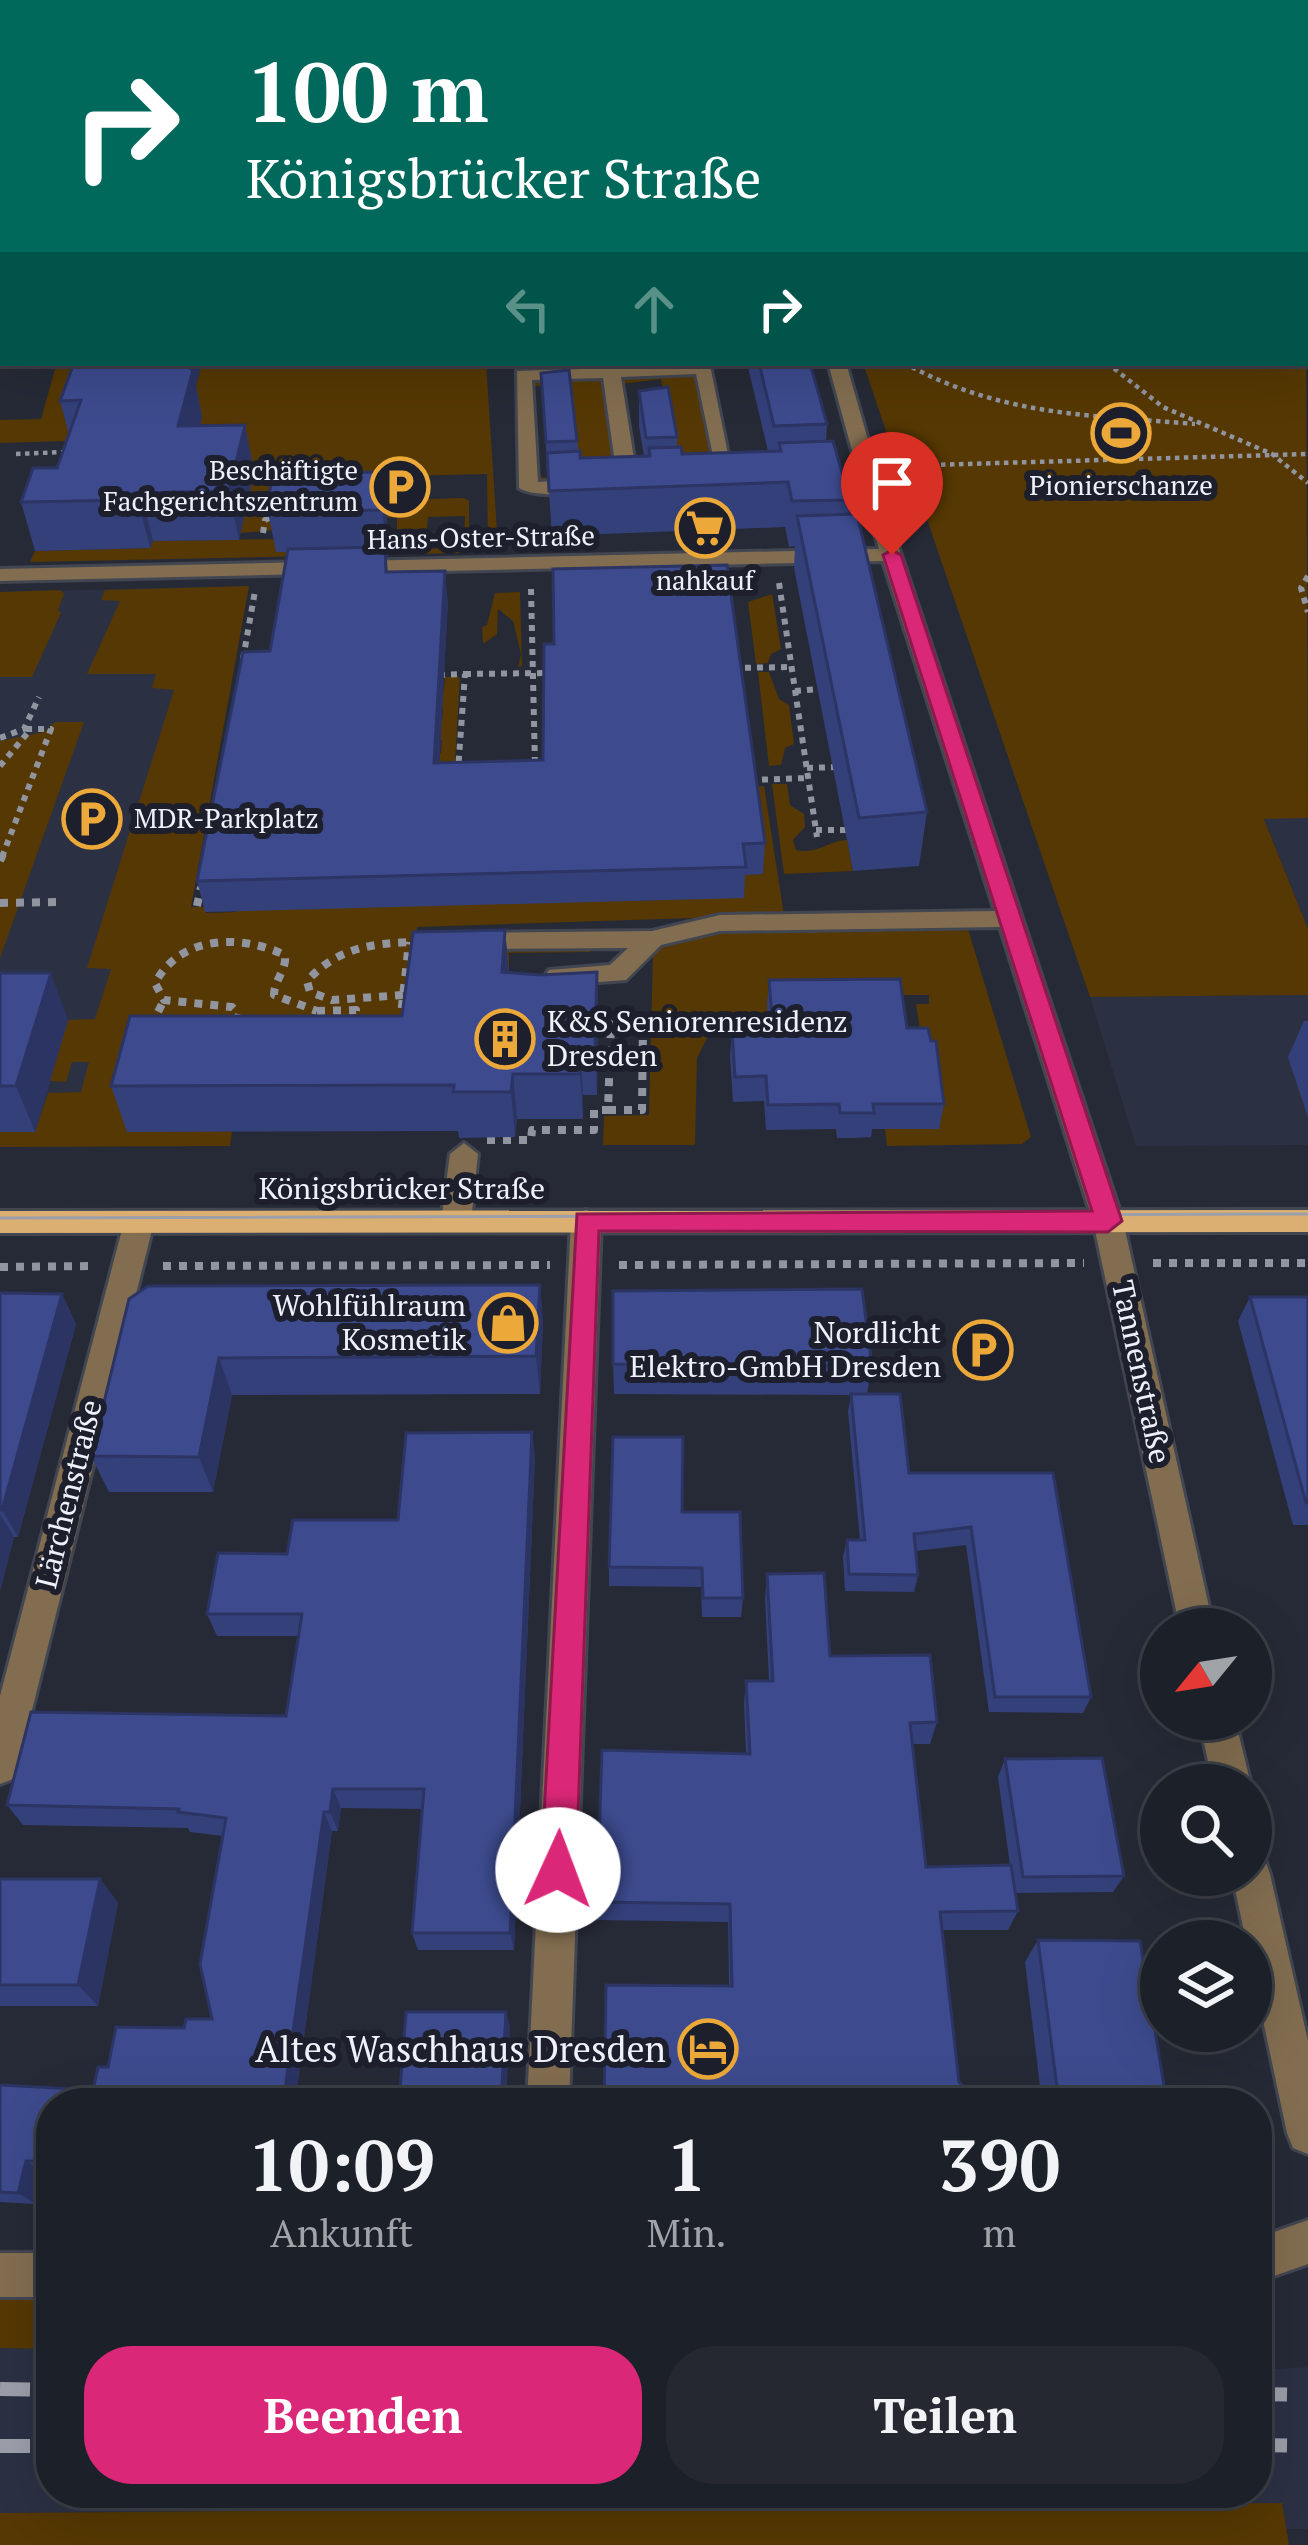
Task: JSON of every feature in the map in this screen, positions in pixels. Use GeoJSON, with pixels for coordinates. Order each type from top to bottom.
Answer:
{"type":"FeatureCollection","features":[{"type":"Feature","properties":{"kind":"main road","name":"Königsbrücker Straße"},"geometry":{"type":"LineString","coordinates":[[0,1222],[1308,1221]]}},
{"type":"Feature","properties":{"kind":"street","name":"Tannenstraße"},"geometry":{"type":"LineString","coordinates":[[838,366],[860,474],[892,555],[1108,1221],[1192,1608]]}},
{"type":"Feature","properties":{"kind":"street"},"geometry":{"type":"LineString","coordinates":[[611,372],[638,483],[530,488],[523,375],[611,372],[704,369],[727,480]]}},
{"type":"Feature","properties":{"kind":"street","name":"Hans-Oster-Straße"},"geometry":{"type":"LineString","coordinates":[[0,575],[892,555]]}},
{"type":"Feature","properties":{"kind":"street"},"geometry":{"type":"LineString","coordinates":[[412,942],[652,939],[720,923],[1010,919]]}},
{"type":"Feature","properties":{"kind":"street"},"geometry":{"type":"LineString","coordinates":[[544,993],[544,977],[617,974],[652,939]]}},
{"type":"Feature","properties":{"kind":"street"},"geometry":{"type":"LineString","coordinates":[[456,1222],[464,1154]]}},
{"type":"Feature","properties":{"kind":"street"},"geometry":{"type":"LineString","coordinates":[[549,2088],[586,1221]]}},
{"type":"Feature","properties":{"kind":"street","name":"Lärchenstraße"},"geometry":{"type":"LineString","coordinates":[[0,1766],[139,1222]]}},
{"type":"Feature","properties":{"kind":"street"},"geometry":{"type":"LineString","coordinates":[[1256,1896],[1308,2134]]}},
{"type":"Feature","properties":{"kind":"street"},"geometry":{"type":"LineString","coordinates":[[1272,2255],[1308,2242]]}},
{"type":"Feature","properties":{"kind":"street"},"geometry":{"type":"LineString","coordinates":[[0,2275],[36,2275]]}},
{"type":"Feature","properties":{"kind":"path"},"geometry":{"type":"LineString","coordinates":[[909,366],[957,392],[1003,408],[1050,416],[1195,424]]}},
{"type":"Feature","properties":{"kind":"path"},"geometry":{"type":"LineString","coordinates":[[1111,366],[1139,390],[1195,424],[1279,454],[1308,483]]}},
{"type":"Feature","properties":{"kind":"path"},"geometry":{"type":"LineString","coordinates":[[16,454],[64,450],[56,473]]}},
{"type":"Feature","properties":{"kind":"path"},"geometry":{"type":"LineString","coordinates":[[928,465],[1308,454]]}},
{"type":"Feature","properties":{"kind":"path"},"geometry":{"type":"LineString","coordinates":[[262,533],[265,520],[281,512]]}},
{"type":"Feature","properties":{"kind":"path"},"geometry":{"type":"LineString","coordinates":[[775,558],[817,834],[845,830]]}},
{"type":"Feature","properties":{"kind":"path"},"geometry":{"type":"LineString","coordinates":[[531,563],[535,784]]}},
{"type":"Feature","properties":{"kind":"path"},"geometry":{"type":"LineString","coordinates":[[240,679],[258,570]]}},
{"type":"Feature","properties":{"kind":"path"},"geometry":{"type":"LineString","coordinates":[[1308,576],[1301,588],[1308,612]]}},
{"type":"Feature","properties":{"kind":"path"},"geometry":{"type":"LineString","coordinates":[[785,626],[806,625]]}},
{"type":"Feature","properties":{"kind":"path"},"geometry":{"type":"LineString","coordinates":[[726,668],[791,667]]}},
{"type":"Feature","properties":{"kind":"path"},"geometry":{"type":"LineString","coordinates":[[428,675],[553,673]]}},
{"type":"Feature","properties":{"kind":"path"},"geometry":{"type":"LineString","coordinates":[[458,786],[465,674]]}},
{"type":"Feature","properties":{"kind":"path"},"geometry":{"type":"LineString","coordinates":[[795,691],[818,689]]}},
{"type":"Feature","properties":{"kind":"path"},"geometry":{"type":"LineString","coordinates":[[0,766],[27,729],[39,697]]}},
{"type":"Feature","properties":{"kind":"path"},"geometry":{"type":"LineString","coordinates":[[0,738],[27,729],[51,729],[0,861]]}},
{"type":"Feature","properties":{"kind":"path"},"geometry":{"type":"LineString","coordinates":[[807,768],[843,767]]}},
{"type":"Feature","properties":{"kind":"path"},"geometry":{"type":"LineString","coordinates":[[738,780],[808,778]]}},
{"type":"Feature","properties":{"kind":"path"},"geometry":{"type":"LineString","coordinates":[[197,906],[202,883]]}},
{"type":"Feature","properties":{"kind":"path"},"geometry":{"type":"LineString","coordinates":[[0,903],[63,902]]}},
{"type":"Feature","properties":{"kind":"path"},"geometry":{"type":"LineString","coordinates":[[398,1037],[412,942],[338,951],[307,981],[310,992],[322,1000],[403,995]]}},
{"type":"Feature","properties":{"kind":"path"},"geometry":{"type":"LineString","coordinates":[[164,1000],[155,983],[161,966],[177,953],[218,943],[246,943],[285,956],[274,995],[317,1011],[356,1010],[354,1028]]}},
{"type":"Feature","properties":{"kind":"path"},"geometry":{"type":"LineString","coordinates":[[164,1000],[232,1007],[239,1014],[236,1031]]}},
{"type":"Feature","properties":{"kind":"path"},"geometry":{"type":"LineString","coordinates":[[147,1035],[164,1000]]}},
{"type":"Feature","properties":{"kind":"path"},"geometry":{"type":"LineString","coordinates":[[314,1029],[317,1011]]}},
{"type":"Feature","properties":{"kind":"path"},"geometry":{"type":"LineString","coordinates":[[464,1154],[465,1140],[531,1140],[532,1130],[594,1130],[594,1110],[608,1110],[642,1110],[644,1024],[611,1024],[608,1110]]}},
{"type":"Feature","properties":{"kind":"path"},"geometry":{"type":"LineString","coordinates":[[1117,1263],[1308,1263]]}},
{"type":"Feature","properties":{"kind":"shaded area"},"geometry":{"type":"Polygon","coordinates":[[[56,366],[102,366],[67,441],[0,443],[0,420],[41,419],[56,366]]]}},
{"type":"Feature","properties":{"kind":"shaded area"},"geometry":{"type":"Polygon","coordinates":[[[201,366],[486,366],[498,546],[488,547],[487,474],[315,478],[312,502],[464,498],[469,501],[469,547],[461,553],[30,562],[35,551],[150,548],[153,541],[278,539],[277,552],[464,548],[465,516],[428,517],[427,529],[397,529],[397,517],[216,534],[241,530],[253,474],[199,474],[188,415],[201,366]]]}},
{"type":"Feature","properties":{"kind":"shaded area"},"geometry":{"type":"Polygon","coordinates":[[[864,366],[1306,366],[1308,818],[1264,819],[1308,929],[1308,995],[1090,997],[917,490],[902,478],[864,366]]]}},
{"type":"Feature","properties":{"kind":"shaded area"},"geometry":{"type":"Polygon","coordinates":[[[699,374],[719,472],[677,473],[661,379],[621,384],[620,380],[699,374]]]}},
{"type":"Feature","properties":{"kind":"shaded area"},"geometry":{"type":"Polygon","coordinates":[[[607,377],[620,476],[537,481],[534,476],[548,478],[569,382],[528,387],[531,380],[607,377]]]}},
{"type":"Feature","properties":{"kind":"shaded area"},"geometry":{"type":"Polygon","coordinates":[[[249,586],[88,1147],[0,1147],[0,592],[249,586]]]}},
{"type":"Feature","properties":{"kind":"shaded area"},"geometry":{"type":"Polygon","coordinates":[[[249,586],[191,907],[206,907],[206,913],[236,912],[255,800],[279,909],[325,909],[328,885],[630,901],[659,900],[659,877],[761,874],[751,787],[764,786],[784,915],[417,927],[415,942],[606,946],[589,952],[509,953],[509,976],[410,1062],[128,1131],[232,1131],[230,1146],[0,1147],[0,1132],[35,1132],[48,1093],[81,1092],[89,1062],[72,1062],[66,1082],[49,1081],[68,1020],[95,1019],[111,969],[87,968],[174,690],[152,688],[156,674],[87,674],[120,601],[101,600],[105,590],[249,586]]]}},
{"type":"Feature","properties":{"kind":"shaded area"},"geometry":{"type":"Polygon","coordinates":[[[60,590],[64,594],[61,613],[32,677],[0,677],[0,592],[60,590]]]}},
{"type":"Feature","properties":{"kind":"shaded area"},"geometry":{"type":"Polygon","coordinates":[[[520,592],[522,666],[518,667],[521,654],[513,621],[498,609],[497,634],[483,644],[482,627],[487,625],[495,593],[520,592]]]}},
{"type":"Feature","properties":{"kind":"shaded area"},"geometry":{"type":"Polygon","coordinates":[[[772,594],[781,649],[771,654],[768,663],[756,664],[748,602],[772,594]]]}},
{"type":"Feature","properties":{"kind":"shaded area"},"geometry":{"type":"Polygon","coordinates":[[[758,672],[769,672],[779,699],[789,705],[794,744],[785,748],[781,765],[769,766],[758,672]]]}},
{"type":"Feature","properties":{"kind":"shaded area"},"geometry":{"type":"Polygon","coordinates":[[[445,677],[460,677],[454,780],[421,754],[441,753],[442,740],[422,741],[424,721],[442,721],[443,709],[424,709],[426,690],[444,689],[445,677]]]}},
{"type":"Feature","properties":{"kind":"shaded area"},"geometry":{"type":"Polygon","coordinates":[[[55,722],[84,722],[0,958],[0,741],[44,732],[55,722]]]}},
{"type":"Feature","properties":{"kind":"shaded area"},"geometry":{"type":"Polygon","coordinates":[[[772,784],[787,784],[790,805],[804,814],[805,827],[793,840],[796,850],[811,851],[847,840],[853,871],[784,874],[772,784]]]}},
{"type":"Feature","properties":{"kind":"shaded area"},"geometry":{"type":"Polygon","coordinates":[[[1264,818],[1308,818],[1308,929],[1264,818]]]}},
{"type":"Feature","properties":{"kind":"shaded area"},"geometry":{"type":"Polygon","coordinates":[[[761,929],[968,929],[1031,1137],[1022,1144],[887,1146],[885,1129],[926,1066],[916,1004],[929,1004],[929,995],[896,995],[896,1005],[769,1006],[768,1015],[719,1014],[697,1058],[695,1145],[603,1145],[604,1116],[649,1115],[653,952],[720,933],[761,929]]]}},
{"type":"Feature","properties":{"kind":"shaded area"},"geometry":{"type":"Polygon","coordinates":[[[1308,995],[1308,1145],[1136,1146],[1090,997],[1308,995]]]}},
{"type":"Feature","properties":{"kind":"shaded area"},"geometry":{"type":"Polygon","coordinates":[[[0,2291],[36,2291],[36,2349],[0,2348],[0,2291]]]}},
{"type":"Feature","properties":{"kind":"shaded area"},"geometry":{"type":"Polygon","coordinates":[[[0,2348],[36,2349],[36,2508],[640,2508],[0,2513],[0,2348]]]}},
{"type":"Feature","properties":{"kind":"shaded area"},"geometry":{"type":"Polygon","coordinates":[[[1308,2367],[1308,2529],[1285,2529],[1281,2503],[1272,2503],[1272,2369],[1308,2367]]]}},
{"type":"Feature","properties":{"kind":"shaded area"},"geometry":{"type":"Polygon","coordinates":[[[1272,2503],[1282,2503],[1289,2545],[0,2545],[0,2513],[1272,2508],[1272,2503]]]}},
{"type":"Feature","properties":{"kind":"building"},"geometry":{"type":"Polygon","coordinates":[[[73,366],[187,366],[193,370],[178,426],[245,425],[229,491],[141,493],[138,500],[21,502],[33,468],[57,468],[81,400],[60,401],[73,366]]]}},
{"type":"Feature","properties":{"kind":"building"},"geometry":{"type":"Polygon","coordinates":[[[760,366],[811,366],[827,424],[774,426],[760,366]]]}},
{"type":"Feature","properties":{"kind":"building"},"geometry":{"type":"Polygon","coordinates":[[[569,370],[577,441],[546,442],[541,373],[569,370]]]}},
{"type":"Feature","properties":{"kind":"building"},"geometry":{"type":"Polygon","coordinates":[[[668,387],[677,437],[646,438],[639,391],[668,387]]]}},
{"type":"Feature","properties":{"kind":"building"},"geometry":{"type":"Polygon","coordinates":[[[833,441],[850,500],[792,501],[788,482],[549,491],[547,453],[580,451],[580,458],[650,456],[649,448],[681,447],[682,454],[781,451],[779,443],[833,441]]]}},
{"type":"Feature","properties":{"kind":"building"},"geometry":{"type":"Polygon","coordinates":[[[381,472],[382,510],[289,512],[290,506],[267,507],[273,474],[381,472]]]}},
{"type":"Feature","properties":{"kind":"building"},"geometry":{"type":"Polygon","coordinates":[[[857,514],[927,812],[859,818],[797,516],[857,514]]]}},
{"type":"Feature","properties":{"kind":"building"},"geometry":{"type":"Polygon","coordinates":[[[385,547],[386,572],[445,571],[434,763],[543,760],[544,644],[554,644],[553,569],[727,565],[765,843],[743,844],[746,867],[197,881],[243,652],[270,651],[288,549],[385,547]]]}},
{"type":"Feature","properties":{"kind":"building"},"geometry":{"type":"Polygon","coordinates":[[[505,930],[502,972],[597,972],[595,1049],[581,1049],[580,1074],[513,1074],[511,1092],[453,1092],[454,1085],[111,1086],[130,1016],[402,1016],[413,932],[505,930]]]}},
{"type":"Feature","properties":{"kind":"building"},"geometry":{"type":"Polygon","coordinates":[[[0,973],[51,973],[16,1086],[0,1086],[0,973]]]}},
{"type":"Feature","properties":{"kind":"building"},"geometry":{"type":"Polygon","coordinates":[[[900,979],[907,1028],[928,1028],[931,1041],[936,1041],[944,1104],[873,1104],[874,1113],[840,1113],[839,1104],[768,1105],[766,1076],[735,1077],[732,1030],[773,1030],[769,980],[900,979]]]}},
{"type":"Feature","properties":{"kind":"building"},"geometry":{"type":"Polygon","coordinates":[[[540,1285],[536,1356],[219,1358],[199,1457],[91,1456],[129,1299],[148,1286],[540,1285]]]}},
{"type":"Feature","properties":{"kind":"building"},"geometry":{"type":"Polygon","coordinates":[[[862,1289],[872,1366],[613,1364],[613,1291],[862,1289]]]}},
{"type":"Feature","properties":{"kind":"building"},"geometry":{"type":"Polygon","coordinates":[[[0,1293],[62,1294],[2,1510],[0,1510],[0,1293]]]}},
{"type":"Feature","properties":{"kind":"building"},"geometry":{"type":"Polygon","coordinates":[[[1250,1297],[1308,1297],[1308,1503],[1306,1503],[1250,1297]]]}},
{"type":"Feature","properties":{"kind":"building"},"geometry":{"type":"Polygon","coordinates":[[[851,1394],[900,1394],[909,1473],[1053,1473],[1091,1697],[995,1697],[971,1527],[914,1534],[918,1575],[849,1574],[847,1540],[865,1540],[851,1394]]]}},
{"type":"Feature","properties":{"kind":"building"},"geometry":{"type":"Polygon","coordinates":[[[532,1432],[510,1933],[412,1933],[424,1789],[333,1789],[330,1812],[324,1812],[285,2088],[93,2088],[98,2067],[108,2067],[116,2027],[184,2028],[186,2019],[212,2019],[200,1964],[226,1818],[179,1809],[7,1805],[31,1712],[286,1716],[302,1614],[207,1614],[218,1553],[287,1554],[293,1520],[398,1520],[406,1433],[532,1432]]]}},
{"type":"Feature","properties":{"kind":"building"},"geometry":{"type":"Polygon","coordinates":[[[613,1437],[683,1437],[682,1512],[740,1512],[743,1598],[703,1598],[702,1568],[609,1567],[613,1437]]]}},
{"type":"Feature","properties":{"kind":"building"},"geometry":{"type":"Polygon","coordinates":[[[824,1573],[830,1656],[930,1655],[937,1722],[910,1723],[926,1867],[1011,1865],[1018,1911],[940,1912],[959,2082],[966,2088],[604,2088],[606,1985],[732,1986],[730,1904],[597,1902],[602,1750],[750,1754],[746,1681],[773,1681],[767,1574],[824,1573]]]}},
{"type":"Feature","properties":{"kind":"building"},"geometry":{"type":"Polygon","coordinates":[[[1102,1758],[1124,1876],[1023,1877],[1005,1759],[1102,1758]]]}},
{"type":"Feature","properties":{"kind":"building"},"geometry":{"type":"Polygon","coordinates":[[[0,1879],[100,1879],[78,1985],[0,1985],[0,1879]]]}},
{"type":"Feature","properties":{"kind":"building"},"geometry":{"type":"Polygon","coordinates":[[[1038,1940],[1140,1941],[1140,2052],[1158,2052],[1164,2088],[1057,2088],[1038,1940]]]}},
{"type":"Feature","properties":{"kind":"building"},"geometry":{"type":"Polygon","coordinates":[[[406,2012],[506,2012],[502,2088],[400,2088],[406,2012]]]}},
{"type":"Feature","properties":{"kind":"building"},"geometry":{"type":"Polygon","coordinates":[[[0,2085],[56,2088],[36,2088],[36,2161],[26,2161],[18,2193],[0,2192],[0,2085]]]}},
{"type":"Feature","properties":{"kind":"tram line"},"geometry":{"type":"LineString","coordinates":[[0,1218],[1308,1214]]}},
{"type":"Feature","properties":{"kind":"railway"},"geometry":{"type":"LineString","coordinates":[[0,2389],[36,2390]]}},
{"type":"Feature","properties":{"kind":"railway"},"geometry":{"type":"LineString","coordinates":[[1272,2394],[1308,2395]]}},
{"type":"Feature","properties":{"kind":"railway"},"geometry":{"type":"LineString","coordinates":[[1272,2445],[1308,2446]]}},
{"type":"Feature","properties":{"kind":"railway"},"geometry":{"type":"LineString","coordinates":[[0,2446],[36,2446]]}},
{"type":"Feature","properties":{"kind":"place","name":"Pionierschanze"},"geometry":{"type":"Point","coordinates":[1121,433]}},
{"type":"Feature","properties":{"kind":"place","name":"Beschäftigte Fachgerichtszentrum"},"geometry":{"type":"Point","coordinates":[400,487]}},
{"type":"Feature","properties":{"kind":"place","name":"nahkauf"},"geometry":{"type":"Point","coordinates":[705,528]}},
{"type":"Feature","properties":{"kind":"place","name":"MDR-Parkplatz"},"geometry":{"type":"Point","coordinates":[92,819]}},
{"type":"Feature","properties":{"kind":"place","name":"K&S Seniorenresidenz Dresden"},"geometry":{"type":"Point","coordinates":[505,1039]}},
{"type":"Feature","properties":{"kind":"place","name":"Wohlfühlraum Kosmetik"},"geometry":{"type":"Point","coordinates":[508,1323]}},
{"type":"Feature","properties":{"kind":"place","name":"Nordlicht Elektro-GmbH Dresden"},"geometry":{"type":"Point","coordinates":[983,1350]}},
{"type":"Feature","properties":{"kind":"place","name":"Altes Waschhaus Dresden"},"geometry":{"type":"Point","coordinates":[708,2049]}},
{"type":"Feature","properties":{"kind":"route"},"geometry":{"type":"LineString","coordinates":[[558,1870],[586,1221],[1108,1221],[892,555]]}}]}
